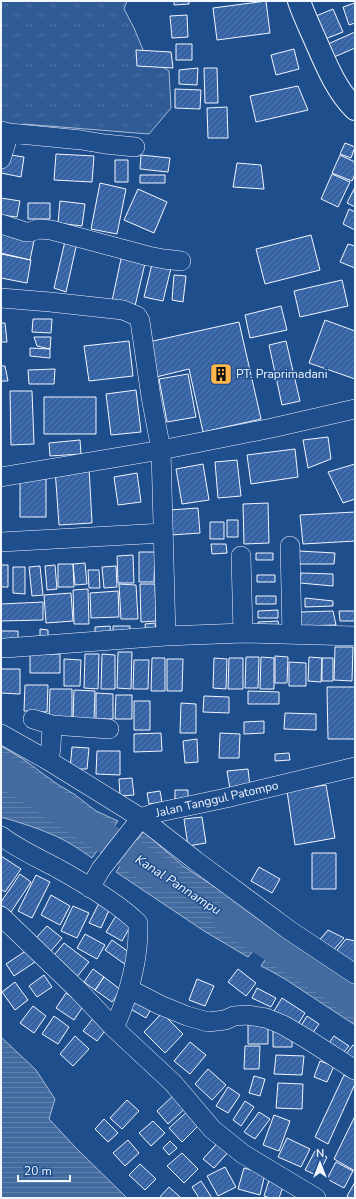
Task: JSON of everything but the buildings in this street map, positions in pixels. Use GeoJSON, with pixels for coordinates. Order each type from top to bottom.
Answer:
{"type":"FeatureCollection","features":[{"type":"Feature","properties":{"kind":"main road"},"geometry":{"type":"LineString","coordinates":[[299,1],[303,14],[332,76],[355,109]]}},
{"type":"Feature","properties":{"kind":"street"},"geometry":{"type":"LineString","coordinates":[[1,159],[5,132],[135,147]]}},
{"type":"Feature","properties":{"kind":"street"},"geometry":{"type":"LineString","coordinates":[[1,224],[26,232],[38,229],[51,230],[148,256],[181,261]]}},
{"type":"Feature","properties":{"kind":"street"},"geometry":{"type":"LineString","coordinates":[[1,298],[123,310],[137,316],[140,321],[151,398],[161,450],[166,636]]}},
{"type":"Feature","properties":{"kind":"street"},"geometry":{"type":"LineString","coordinates":[[1,476],[161,450],[355,409]]}},
{"type":"Feature","properties":{"kind":"street"},"geometry":{"type":"LineString","coordinates":[[1,542],[163,533]]}},
{"type":"Feature","properties":{"kind":"street"},"geometry":{"type":"LineString","coordinates":[[290,546],[292,634]]}},
{"type":"Feature","properties":{"kind":"street"},"geometry":{"type":"LineString","coordinates":[[241,556],[243,633]]}},
{"type":"Feature","properties":{"kind":"street"},"geometry":{"type":"LineString","coordinates":[[4,648],[166,636],[243,633],[355,636]]}},
{"type":"Feature","properties":{"kind":"street"},"geometry":{"type":"LineString","coordinates":[[33,719],[52,725],[109,729]]}},
{"type":"Feature","properties":{"kind":"street"},"geometry":{"type":"LineString","coordinates":[[49,761],[52,725]]}},
{"type":"Feature","properties":{"kind":"street"},"geometry":{"type":"LineString","coordinates":[[1,734],[49,761],[140,820],[289,930],[355,974]]}},
{"type":"Feature","properties":{"kind":"street","name":"Jalan Tanggul Patompo"},"geometry":{"type":"LineString","coordinates":[[140,820],[155,813],[226,798],[355,767]]}},
{"type":"Feature","properties":{"kind":"street"},"geometry":{"type":"LineString","coordinates":[[90,888],[102,869],[140,820]]}},
{"type":"Feature","properties":{"kind":"street"},"geometry":{"type":"LineString","coordinates":[[1,836],[29,854],[90,888],[132,916],[138,923],[138,946],[129,989],[114,1028]]}},
{"type":"Feature","properties":{"kind":"street"},"geometry":{"type":"LineString","coordinates":[[1,916],[79,991],[114,1028],[173,1083],[212,1129],[243,1154],[316,1198]]}},
{"type":"Feature","properties":{"kind":"street"},"geometry":{"type":"LineString","coordinates":[[129,989],[160,1005],[187,1016],[208,1022],[225,1020],[234,1016],[247,1015],[266,1018],[283,1025],[307,1039],[355,1070]]}},
{"type":"Feature","properties":{"kind":"green space"},"geometry":{"type":"Polygon","coordinates":[[[1,1],[127,1],[124,9],[146,57],[169,71],[171,108],[149,134],[23,124],[17,131],[1,126],[1,1]]]}},
{"type":"Feature","properties":{"kind":"water"},"geometry":{"type":"Polygon","coordinates":[[[1,746],[23,759],[96,811],[118,821],[92,858],[57,836],[1,817],[1,746]]]}},
{"type":"Feature","properties":{"kind":"water"},"geometry":{"type":"Polygon","coordinates":[[[144,832],[183,866],[274,926],[248,957],[204,931],[116,872],[144,832]]]}},
{"type":"Feature","properties":{"kind":"water"},"geometry":{"type":"Polygon","coordinates":[[[283,931],[355,983],[355,1025],[285,979],[261,966],[283,931]]]}},
{"type":"Feature","properties":{"kind":"water"},"geometry":{"type":"Polygon","coordinates":[[[1,1037],[36,1070],[55,1099],[49,1119],[127,1198],[1,1198],[1,1037]]]}},
{"type":"Feature","properties":{"kind":"waterway","name":"Kanal Pannampu"},"geometry":{"type":"LineString","coordinates":[[1,769],[164,877]]}},
{"type":"Feature","properties":{"kind":"waterway","name":"Kanal Pannampu"},"geometry":{"type":"LineString","coordinates":[[227,917],[330,983],[355,1002]]}},
{"type":"Feature","properties":{"kind":"place","name":"PT. Praprimadani"},"geometry":{"type":"Point","coordinates":[221,374]}}]}
